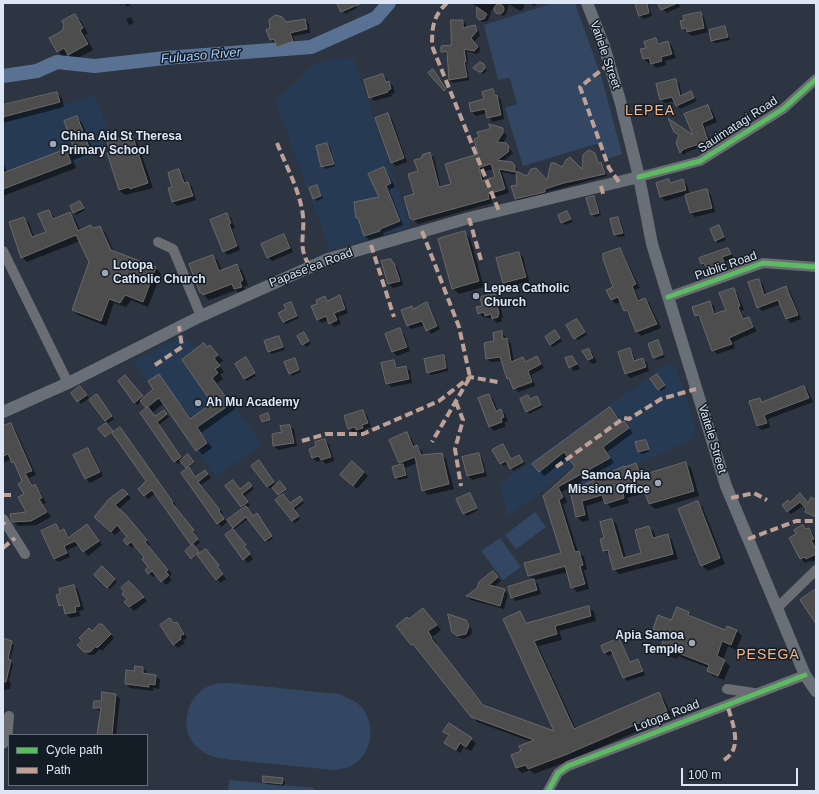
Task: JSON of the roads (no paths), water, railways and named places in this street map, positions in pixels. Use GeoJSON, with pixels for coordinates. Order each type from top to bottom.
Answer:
{"type":"FeatureCollection","features":[{"type":"Feature","properties":{"kind":"main road","name":"Vatiele Street"},"geometry":{"type":"LineString","coordinates":[[588,3],[604,46],[622,104],[639,177]]}},
{"type":"Feature","properties":{"kind":"main road","name":"Vaitele Street"},"geometry":{"type":"LineString","coordinates":[[639,177],[652,244],[726,486],[805,675],[816,691]]}},
{"type":"Feature","properties":{"kind":"main road","name":"Papase'ea Road"},"geometry":{"type":"LineString","coordinates":[[3,412],[68,383],[267,284],[335,257],[469,218],[639,177]]}},
{"type":"Feature","properties":{"kind":"street","name":"Sauimatagi Road"},"geometry":{"type":"LineString","coordinates":[[639,177],[700,161],[782,109],[816,79]]}},
{"type":"Feature","properties":{"kind":"street"},"geometry":{"type":"LineString","coordinates":[[158,242],[173,249],[201,316]]}},
{"type":"Feature","properties":{"kind":"street"},"geometry":{"type":"LineString","coordinates":[[3,251],[68,383]]}},
{"type":"Feature","properties":{"kind":"street","name":"Public Road"},"geometry":{"type":"LineString","coordinates":[[668,297],[762,263],[816,267]]}},
{"type":"Feature","properties":{"kind":"street"},"geometry":{"type":"LineString","coordinates":[[3,519],[25,554]]}},
{"type":"Feature","properties":{"kind":"street"},"geometry":{"type":"LineString","coordinates":[[777,608],[816,570]]}},
{"type":"Feature","properties":{"kind":"street","name":"Lotopa Road"},"geometry":{"type":"LineString","coordinates":[[548,791],[558,773],[568,766],[805,675]]}},
{"type":"Feature","properties":{"kind":"street"},"geometry":{"type":"LineString","coordinates":[[727,689],[756,693]]}},
{"type":"Feature","properties":{"kind":"street"},"geometry":{"type":"LineString","coordinates":[[3,744],[7,740],[9,716]]}},
{"type":"Feature","properties":{"kind":"waterway","name":"Fuluaso River"},"geometry":{"type":"LineString","coordinates":[[3,76],[37,71],[57,62],[95,66],[165,58],[311,47],[376,18],[389,3]]}},
{"type":"Feature","properties":{"kind":"place","name":"China Aid St Theresa Primary School"},"geometry":{"type":"Point","coordinates":[53,144]}},
{"type":"Feature","properties":{"kind":"place","name":"Lotopa Catholic Church"},"geometry":{"type":"Point","coordinates":[105,273]}},
{"type":"Feature","properties":{"kind":"place","name":"Lepea Catholic Church"},"geometry":{"type":"Point","coordinates":[476,296]}},
{"type":"Feature","properties":{"kind":"place","name":"Ah Mu Academy"},"geometry":{"type":"Point","coordinates":[198,403]}},
{"type":"Feature","properties":{"kind":"place","name":"Samoa Apia Mission Office"},"geometry":{"type":"Point","coordinates":[658,483]}},
{"type":"Feature","properties":{"kind":"place","name":"Apia Samoa Temple"},"geometry":{"type":"Point","coordinates":[692,643]}},
{"type":"Feature","properties":{"kind":"district","name":"LEPEA"},"geometry":{"type":"Point","coordinates":[650,111]}},
{"type":"Feature","properties":{"kind":"district","name":"PESEGA"},"geometry":{"type":"Point","coordinates":[768,655]}}]}
